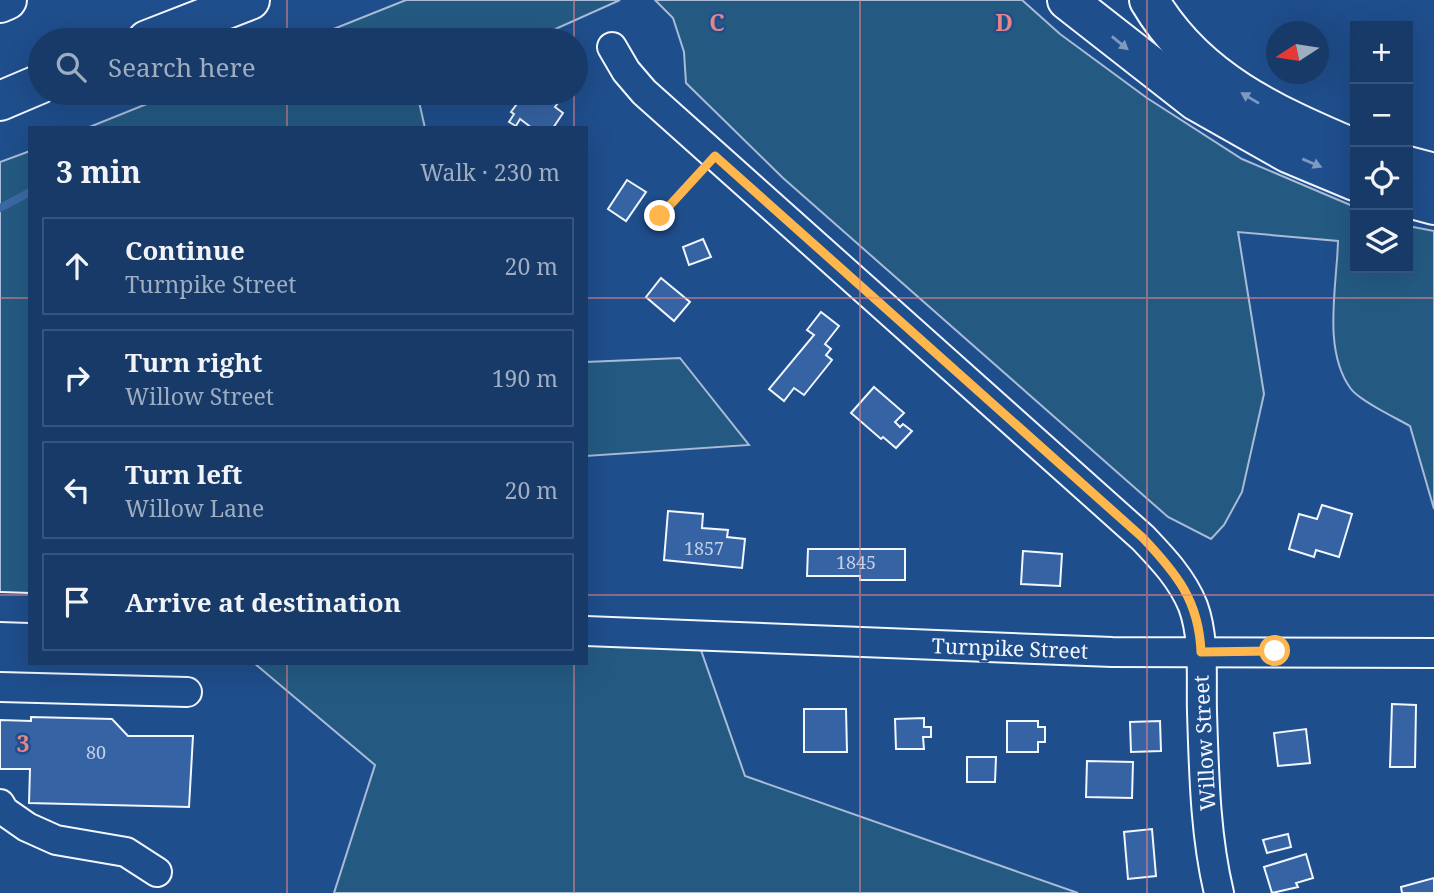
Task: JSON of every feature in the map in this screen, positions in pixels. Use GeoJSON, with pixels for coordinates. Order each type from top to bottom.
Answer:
{"type":"FeatureCollection","features":[{"type":"Feature","properties":{"kind":"highway"},"geometry":{"type":"LineString","coordinates":[[0,3],[6,0]]}},
{"type":"Feature","properties":{"kind":"highway"},"geometry":{"type":"LineString","coordinates":[[178,28],[250,0]]}},
{"type":"Feature","properties":{"kind":"highway"},"geometry":{"type":"LineString","coordinates":[[1067,0],[1196,101],[1288,153],[1350,179]]}},
{"type":"Feature","properties":{"kind":"highway"},"geometry":{"type":"LineString","coordinates":[[1149,0],[1179,43],[1203,66],[1247,97],[1301,126],[1350,147]]}},
{"type":"Feature","properties":{"kind":"highway"},"geometry":{"type":"LineString","coordinates":[[0,101],[28,89]]}},
{"type":"Feature","properties":{"kind":"highway"},"geometry":{"type":"LineString","coordinates":[[1413,167],[1434,173]]}},
{"type":"Feature","properties":{"kind":"highway"},"geometry":{"type":"LineString","coordinates":[[1413,199],[1434,205]]}},
{"type":"Feature","properties":{"kind":"street","name":"Willow Street"},"geometry":{"type":"LineString","coordinates":[[612,47],[634,82],[1143,538],[1170,567],[1188,594],[1198,624],[1206,781],[1212,856],[1219,893]]}},
{"type":"Feature","properties":{"kind":"street"},"geometry":{"type":"LineString","coordinates":[[0,607],[28,608]]}},
{"type":"Feature","properties":{"kind":"street","name":"Turnpike Street"},"geometry":{"type":"LineString","coordinates":[[588,631],[988,648],[1434,653]]}},
{"type":"Feature","properties":{"kind":"street"},"geometry":{"type":"LineString","coordinates":[[0,687],[187,692]]}},
{"type":"Feature","properties":{"kind":"street"},"geometry":{"type":"LineString","coordinates":[[0,804],[4,811],[27,827],[56,840],[126,852],[157,872]]}},
{"type":"Feature","properties":{"kind":"path"},"geometry":{"type":"LineString","coordinates":[[660,216],[715,156]]}},
{"type":"Feature","properties":{"kind":"shaded area"},"geometry":{"type":"Polygon","coordinates":[[[406,0],[620,0],[558,28],[336,28],[406,0]]]}},
{"type":"Feature","properties":{"kind":"shaded area"},"geometry":{"type":"Polygon","coordinates":[[[655,0],[1022,0],[1060,34],[1147,98],[1242,159],[1350,205],[1350,273],[1413,273],[1413,227],[1434,231],[1434,509],[1410,426],[1356,394],[1342,373],[1337,356],[1333,317],[1338,241],[1238,232],[1264,394],[1242,492],[1224,525],[1211,539],[1168,517],[783,178],[686,83],[684,52],[673,18],[655,0]]]}},
{"type":"Feature","properties":{"kind":"shaded area"},"geometry":{"type":"Polygon","coordinates":[[[144,105],[420,105],[425,126],[92,126],[144,105]]]}},
{"type":"Feature","properties":{"kind":"shaded area"},"geometry":{"type":"Polygon","coordinates":[[[28,152],[28,608],[0,607],[0,162],[28,152]]]}},
{"type":"Feature","properties":{"kind":"shaded area"},"geometry":{"type":"Polygon","coordinates":[[[680,358],[749,445],[588,456],[588,362],[680,358]]]}},
{"type":"Feature","properties":{"kind":"shaded area"},"geometry":{"type":"Polygon","coordinates":[[[588,631],[696,636],[745,776],[1078,893],[334,893],[375,765],[256,665],[588,665],[588,631]]]}},
{"type":"Feature","properties":{"kind":"building"},"geometry":{"type":"Polygon","coordinates":[[[516,105],[556,105],[555,107],[563,113],[554,126],[529,126],[520,119],[516,126],[509,122],[514,114],[511,112],[516,105]]]}},
{"type":"Feature","properties":{"kind":"building"},"geometry":{"type":"Polygon","coordinates":[[[627,180],[646,192],[626,221],[608,209],[627,180]]]}},
{"type":"Feature","properties":{"kind":"building"},"geometry":{"type":"Polygon","coordinates":[[[703,239],[711,257],[689,265],[683,247],[703,239]]]}},
{"type":"Feature","properties":{"kind":"building"},"geometry":{"type":"Polygon","coordinates":[[[661,278],[690,302],[674,321],[646,297],[661,278]]]}},
{"type":"Feature","properties":{"kind":"building"},"geometry":{"type":"Polygon","coordinates":[[[821,312],[839,326],[825,344],[831,349],[826,355],[832,360],[804,395],[794,388],[784,401],[769,389],[814,335],[807,330],[821,312]]]}},
{"type":"Feature","properties":{"kind":"building"},"geometry":{"type":"Polygon","coordinates":[[[874,387],[904,413],[895,422],[912,431],[896,448],[883,437],[881,439],[851,413],[874,387]]]}},
{"type":"Feature","properties":{"kind":"building"},"geometry":{"type":"Polygon","coordinates":[[[1322,505],[1352,514],[1339,557],[1316,550],[1314,557],[1289,549],[1299,514],[1317,519],[1322,505]]]}},
{"type":"Feature","properties":{"kind":"building"},"geometry":{"type":"Polygon","coordinates":[[[668,511],[703,514],[702,528],[728,530],[727,537],[745,539],[742,568],[664,560],[668,511]]]}},
{"type":"Feature","properties":{"kind":"building"},"geometry":{"type":"Polygon","coordinates":[[[808,549],[905,549],[905,580],[860,580],[860,576],[807,576],[808,549]]]}},
{"type":"Feature","properties":{"kind":"building"},"geometry":{"type":"Polygon","coordinates":[[[1023,551],[1062,554],[1060,586],[1021,584],[1023,551]]]}},
{"type":"Feature","properties":{"kind":"building"},"geometry":{"type":"Polygon","coordinates":[[[1392,704],[1416,705],[1415,767],[1390,767],[1392,704]]]}},
{"type":"Feature","properties":{"kind":"building"},"geometry":{"type":"Polygon","coordinates":[[[804,709],[846,709],[847,752],[804,752],[804,709]]]}},
{"type":"Feature","properties":{"kind":"building"},"geometry":{"type":"Polygon","coordinates":[[[31,717],[112,719],[128,736],[193,736],[189,807],[29,803],[30,769],[0,769],[0,720],[31,721],[31,717]]]}},
{"type":"Feature","properties":{"kind":"building"},"geometry":{"type":"Polygon","coordinates":[[[924,718],[924,727],[931,727],[931,737],[923,737],[924,749],[896,749],[895,719],[924,718]]]}},
{"type":"Feature","properties":{"kind":"building"},"geometry":{"type":"Polygon","coordinates":[[[1007,721],[1038,721],[1038,727],[1045,727],[1045,742],[1038,742],[1038,752],[1007,752],[1007,721]]]}},
{"type":"Feature","properties":{"kind":"building"},"geometry":{"type":"Polygon","coordinates":[[[1160,721],[1161,751],[1131,752],[1130,722],[1160,721]]]}},
{"type":"Feature","properties":{"kind":"building"},"geometry":{"type":"Polygon","coordinates":[[[1306,729],[1310,763],[1278,766],[1274,733],[1306,729]]]}},
{"type":"Feature","properties":{"kind":"building"},"geometry":{"type":"Polygon","coordinates":[[[967,757],[996,757],[995,782],[967,782],[967,757]]]}},
{"type":"Feature","properties":{"kind":"building"},"geometry":{"type":"Polygon","coordinates":[[[1087,761],[1133,762],[1132,798],[1086,797],[1087,761]]]}},
{"type":"Feature","properties":{"kind":"building"},"geometry":{"type":"Polygon","coordinates":[[[1152,829],[1156,876],[1128,879],[1124,832],[1152,829]]]}},
{"type":"Feature","properties":{"kind":"building"},"geometry":{"type":"Polygon","coordinates":[[[1288,834],[1291,847],[1267,853],[1263,840],[1288,834]]]}},
{"type":"Feature","properties":{"kind":"building"},"geometry":{"type":"Polygon","coordinates":[[[1306,854],[1313,878],[1296,883],[1298,887],[1272,893],[1264,867],[1306,854]]]}},
{"type":"Feature","properties":{"kind":"building"},"geometry":{"type":"Polygon","coordinates":[[[1434,878],[1434,893],[1402,893],[1401,887],[1434,878]]]}},
{"type":"Feature","properties":{"kind":"waterway"},"geometry":{"type":"LineString","coordinates":[[0,208],[28,193]]}},
{"type":"Feature","properties":{"kind":"route"},"geometry":{"type":"LineString","coordinates":[[660,216],[715,156],[1143,538],[1170,567],[1188,594],[1198,624],[1201,652],[1275,651]]}}]}
